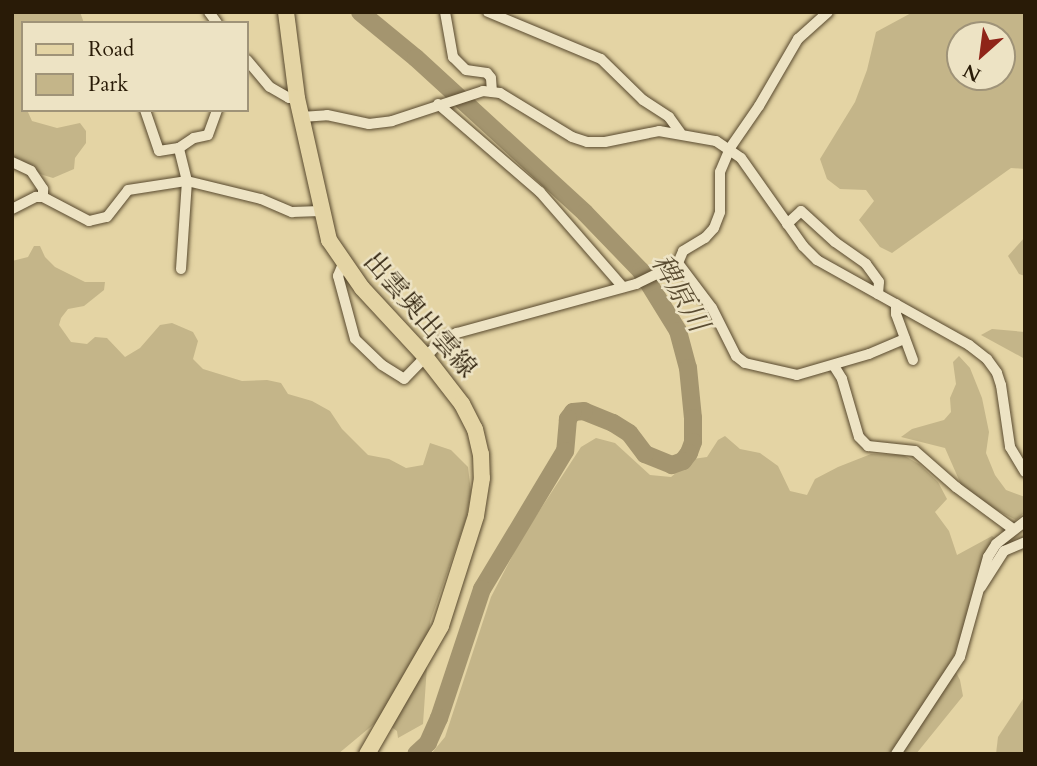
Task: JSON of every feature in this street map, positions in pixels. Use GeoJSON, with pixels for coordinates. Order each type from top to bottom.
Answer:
{"type":"FeatureCollection","features":[{"type":"Feature","properties":{"kind":"main road","name":"出雲奥出雲線"},"geometry":{"type":"LineString","coordinates":[[286,12],[297,99],[329,240],[343,264],[448,383],[471,421],[481,454],[482,478],[476,516],[441,626],[367,754]]}},
{"type":"Feature","properties":{"kind":"street"},"geometry":{"type":"LineString","coordinates":[[445,12],[453,57],[466,70],[487,73],[491,78],[492,92]]}},
{"type":"Feature","properties":{"kind":"street"},"geometry":{"type":"LineString","coordinates":[[488,12],[601,60],[643,100],[668,117],[680,132]]}},
{"type":"Feature","properties":{"kind":"street"},"geometry":{"type":"LineString","coordinates":[[343,264],[338,276],[348,322],[355,339],[368,353],[404,379],[424,355],[441,341],[457,334],[636,284],[678,263],[683,251],[705,239],[714,228],[720,212],[720,172],[724,145],[759,106],[798,39],[828,12]]}},
{"type":"Feature","properties":{"kind":"street"},"geometry":{"type":"LineString","coordinates":[[248,61],[270,87],[289,98],[297,99]]}},
{"type":"Feature","properties":{"kind":"street"},"geometry":{"type":"LineString","coordinates":[[302,117],[327,115],[369,124],[392,121],[472,92],[492,92],[515,101],[572,137],[587,142],[605,142],[659,131],[680,132],[724,145],[741,158],[787,224],[817,260],[987,359],[997,373],[1001,386],[1010,447],[1025,472]]}},
{"type":"Feature","properties":{"kind":"street"},"geometry":{"type":"LineString","coordinates":[[442,102],[534,186],[623,287]]}},
{"type":"Feature","properties":{"kind":"street"},"geometry":{"type":"LineString","coordinates":[[146,112],[159,151],[179,148],[194,138],[208,135],[216,112]]}},
{"type":"Feature","properties":{"kind":"street"},"geometry":{"type":"LineString","coordinates":[[179,148],[187,181],[181,269]]}},
{"type":"Feature","properties":{"kind":"street"},"geometry":{"type":"LineString","coordinates":[[12,162],[31,171],[43,189],[43,197]]}},
{"type":"Feature","properties":{"kind":"street"},"geometry":{"type":"LineString","coordinates":[[12,209],[36,197],[43,197],[89,221],[107,216],[128,190],[187,181],[261,199],[292,212],[321,211]]}},
{"type":"Feature","properties":{"kind":"street"},"geometry":{"type":"LineString","coordinates":[[787,224],[801,211],[835,242],[866,264],[878,282],[878,294]]}},
{"type":"Feature","properties":{"kind":"street"},"geometry":{"type":"LineString","coordinates":[[678,263],[712,308],[736,356],[745,363],[797,375],[834,366],[905,339]]}},
{"type":"Feature","properties":{"kind":"street"},"geometry":{"type":"LineString","coordinates":[[896,304],[913,360]]}},
{"type":"Feature","properties":{"kind":"street"},"geometry":{"type":"LineString","coordinates":[[834,366],[842,379],[859,437],[868,446],[915,451],[956,487],[1013,529]]}},
{"type":"Feature","properties":{"kind":"street"},"geometry":{"type":"LineString","coordinates":[[896,754],[960,657],[988,557],[996,544],[1025,521]]}},
{"type":"Feature","properties":{"kind":"street"},"geometry":{"type":"LineString","coordinates":[[978,590],[1004,551],[1025,541]]}},
{"type":"Feature","properties":{"kind":"green space"},"geometry":{"type":"Polygon","coordinates":[[[12,12],[80,12],[83,21],[21,21],[21,112],[28,112],[32,121],[57,128],[80,123],[86,131],[86,143],[75,158],[74,169],[53,178],[40,174],[20,159],[12,158],[12,12]]]}},
{"type":"Feature","properties":{"kind":"green space"},"geometry":{"type":"Polygon","coordinates":[[[913,12],[1025,12],[1025,169],[1011,168],[892,253],[880,247],[859,220],[874,201],[866,190],[840,189],[827,179],[820,159],[855,102],[867,70],[876,32],[913,12]]]}},
{"type":"Feature","properties":{"kind":"green space"},"geometry":{"type":"Polygon","coordinates":[[[1025,237],[1025,276],[1019,274],[1008,256],[1025,237]]]}},
{"type":"Feature","properties":{"kind":"green space"},"geometry":{"type":"Polygon","coordinates":[[[34,246],[40,246],[45,257],[55,267],[85,282],[105,282],[104,290],[84,306],[68,309],[61,318],[59,325],[71,342],[87,344],[95,337],[107,338],[125,357],[140,348],[160,325],[172,323],[193,332],[198,341],[193,359],[203,369],[242,381],[267,380],[281,383],[288,394],[312,401],[330,411],[342,429],[368,455],[389,459],[406,468],[423,465],[430,443],[451,450],[468,467],[471,492],[466,519],[430,622],[423,724],[398,738],[397,731],[380,719],[338,754],[12,754],[12,261],[28,257],[34,246]]]}},
{"type":"Feature","properties":{"kind":"green space"},"geometry":{"type":"Polygon","coordinates":[[[992,329],[1025,332],[1025,359],[981,335],[992,329]]]}},
{"type":"Feature","properties":{"kind":"green space"},"geometry":{"type":"Polygon","coordinates":[[[959,356],[970,368],[982,398],[989,432],[986,453],[995,475],[1006,490],[1025,497],[1025,512],[1016,520],[979,501],[963,489],[945,448],[901,437],[912,429],[944,420],[951,412],[950,398],[956,384],[953,362],[959,356]]]}},
{"type":"Feature","properties":{"kind":"green space"},"geometry":{"type":"Polygon","coordinates":[[[725,436],[740,449],[760,453],[778,466],[790,491],[807,495],[815,479],[838,467],[871,454],[903,455],[919,464],[938,482],[947,499],[935,512],[949,531],[957,555],[992,536],[996,539],[951,663],[960,680],[963,696],[916,754],[431,754],[445,737],[491,597],[521,539],[581,447],[596,438],[615,443],[650,475],[671,477],[693,459],[707,457],[718,440],[725,436]]]}},
{"type":"Feature","properties":{"kind":"green space"},"geometry":{"type":"Polygon","coordinates":[[[1025,696],[1025,754],[996,754],[998,737],[1025,696]]]}},
{"type":"Feature","properties":{"kind":"waterway","name":"稗原川"},"geometry":{"type":"LineString","coordinates":[[360,12],[416,58],[585,213],[641,271],[678,331],[688,368],[693,418],[693,442],[689,453],[683,461],[672,465],[645,454],[629,433],[613,423],[584,411],[573,412],[568,419],[565,451],[482,589],[439,718],[428,743],[416,754]]}}]}
